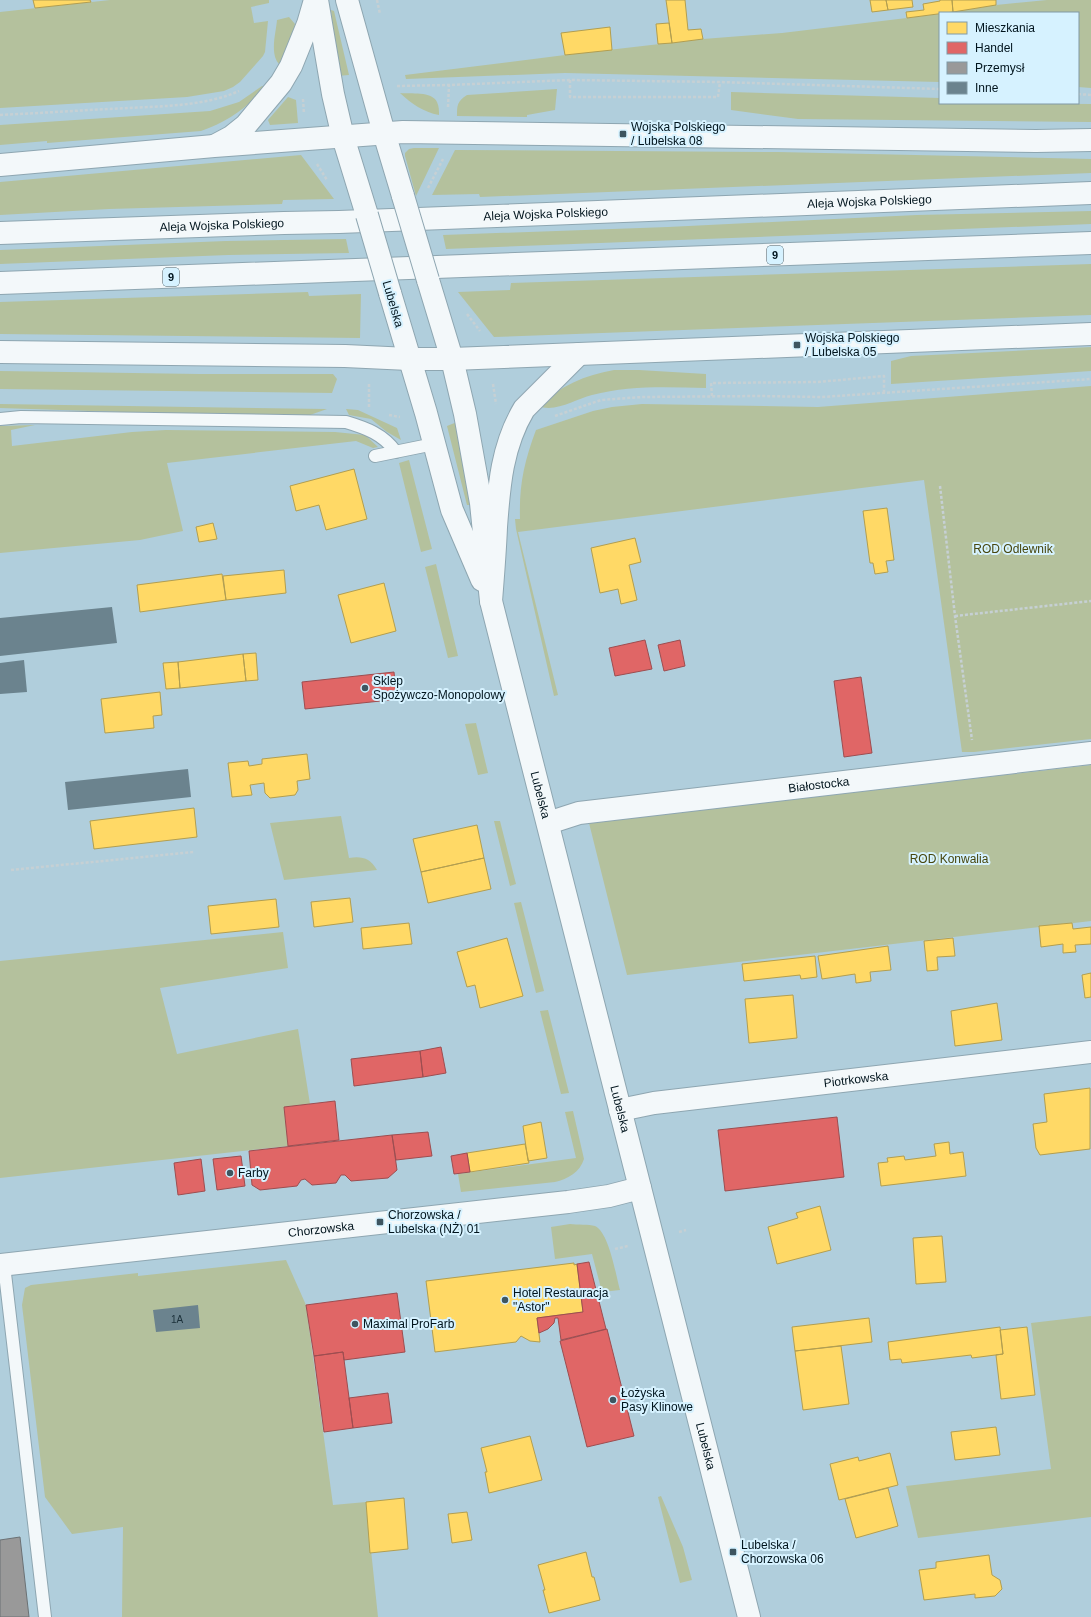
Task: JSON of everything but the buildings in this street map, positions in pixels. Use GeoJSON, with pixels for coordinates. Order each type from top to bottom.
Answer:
{"type":"FeatureCollection","features":[{"type":"Feature","properties":{"kind":"main road","name":"Lubelska"},"geometry":{"type":"LineString","coordinates":[[316,0],[332,94],[426,413],[452,510],[491,601]]}},
{"type":"Feature","properties":{"kind":"main road"},"geometry":{"type":"LineString","coordinates":[[214,146],[231,137],[246,125],[281,82],[291,66],[316,0]]}},
{"type":"Feature","properties":{"kind":"main road","name":"Lubelska"},"geometry":{"type":"LineString","coordinates":[[347,0],[384,133],[452,359],[460,392],[480,496],[491,601],[749,1617]]}},
{"type":"Feature","properties":{"kind":"main road"},"geometry":{"type":"LineString","coordinates":[[0,165],[384,133],[631,134],[1036,141],[1091,140]]}},
{"type":"Feature","properties":{"kind":"main road","name":"Aleja Wojska Polskiego"},"geometry":{"type":"LineString","coordinates":[[0,233],[339,222],[1091,193]]}},
{"type":"Feature","properties":{"kind":"main road","name":"9"},"geometry":{"type":"LineString","coordinates":[[0,283],[1091,243]]}},
{"type":"Feature","properties":{"kind":"main road"},"geometry":{"type":"LineString","coordinates":[[0,352],[345,356],[409,359],[452,359],[1091,334]]}},
{"type":"Feature","properties":{"kind":"main road"},"geometry":{"type":"LineString","coordinates":[[491,601],[502,466],[510,440],[524,408],[579,354]]}},
{"type":"Feature","properties":{"kind":"main road","name":"Białostocka"},"geometry":{"type":"LineString","coordinates":[[548,823],[580,813],[1091,753]]}},
{"type":"Feature","properties":{"kind":"main road","name":"Piotrkowska"},"geometry":{"type":"LineString","coordinates":[[620,1110],[654,1103],[1091,1052]]}},
{"type":"Feature","properties":{"kind":"main road","name":"Chorzowska"},"geometry":{"type":"LineString","coordinates":[[2,1265],[568,1202],[610,1196],[640,1188]]}},
{"type":"Feature","properties":{"kind":"lane"},"geometry":{"type":"LineString","coordinates":[[0,419],[21,417],[346,422],[375,432],[384,438],[396,452]]}},
{"type":"Feature","properties":{"kind":"lane"},"geometry":{"type":"LineString","coordinates":[[375,456],[434,444]]}},
{"type":"Feature","properties":{"kind":"lane"},"geometry":{"type":"LineString","coordinates":[[2,1265],[46,1617]]}},
{"type":"Feature","properties":{"kind":"path"},"geometry":{"type":"LineString","coordinates":[[570,80],[570,97],[718,97],[720,82]]}},
{"type":"Feature","properties":{"kind":"path"},"geometry":{"type":"LineString","coordinates":[[400,85],[449,85],[570,80],[720,82],[939,89]]}},
{"type":"Feature","properties":{"kind":"path"},"geometry":{"type":"LineString","coordinates":[[448,109],[449,85]]}},
{"type":"Feature","properties":{"kind":"path"},"geometry":{"type":"LineString","coordinates":[[0,115],[204,102],[229,96],[244,88]]}},
{"type":"Feature","properties":{"kind":"path"},"geometry":{"type":"LineString","coordinates":[[302,94],[304,116]]}},
{"type":"Feature","properties":{"kind":"path"},"geometry":{"type":"LineString","coordinates":[[1079,94],[1091,95]]}},
{"type":"Feature","properties":{"kind":"path"},"geometry":{"type":"LineString","coordinates":[[428,189],[444,156]]}},
{"type":"Feature","properties":{"kind":"path"},"geometry":{"type":"LineString","coordinates":[[314,161],[332,186]]}},
{"type":"Feature","properties":{"kind":"path"},"geometry":{"type":"LineString","coordinates":[[464,310],[483,335]]}},
{"type":"Feature","properties":{"kind":"path"},"geometry":{"type":"LineString","coordinates":[[712,396],[712,383],[818,382],[884,376],[884,394]]}},
{"type":"Feature","properties":{"kind":"path"},"geometry":{"type":"LineString","coordinates":[[369,378],[369,407],[376,410]]}},
{"type":"Feature","properties":{"kind":"path"},"geometry":{"type":"LineString","coordinates":[[552,417],[601,400],[642,397],[712,396],[822,398],[1091,379]]}},
{"type":"Feature","properties":{"kind":"path"},"geometry":{"type":"LineString","coordinates":[[493,381],[496,404]]}},
{"type":"Feature","properties":{"kind":"path"},"geometry":{"type":"LineString","coordinates":[[490,403],[503,405]]}},
{"type":"Feature","properties":{"kind":"path"},"geometry":{"type":"LineString","coordinates":[[382,414],[403,418]]}},
{"type":"Feature","properties":{"kind":"path"},"geometry":{"type":"LineString","coordinates":[[940,486],[955,616],[975,766]]}},
{"type":"Feature","properties":{"kind":"path"},"geometry":{"type":"LineString","coordinates":[[955,616],[1091,601]]}},
{"type":"Feature","properties":{"kind":"path"},"geometry":{"type":"LineString","coordinates":[[11,870],[194,852]]}},
{"type":"Feature","properties":{"kind":"green space"},"geometry":{"type":"Polygon","coordinates":[[[110,0],[269,0],[269,3],[251,7],[254,23],[268,21],[265,52],[240,82],[224,91],[187,97],[0,108],[0,12],[110,0]]]}},
{"type":"Feature","properties":{"kind":"green space"},"geometry":{"type":"Polygon","coordinates":[[[1047,0],[1091,0],[1091,88],[1079,87],[1079,12],[950,12],[996,5],[1047,0]]]}},
{"type":"Feature","properties":{"kind":"green space"},"geometry":{"type":"Polygon","coordinates":[[[331,10],[334,11],[349,75],[337,76],[331,10]]]}},
{"type":"Feature","properties":{"kind":"green space"},"geometry":{"type":"Polygon","coordinates":[[[939,14],[939,82],[565,73],[406,79],[405,75],[703,39],[782,33],[939,14]]]}},
{"type":"Feature","properties":{"kind":"green space"},"geometry":{"type":"Polygon","coordinates":[[[289,17],[295,24],[293,36],[280,65],[275,56],[274,50],[277,20],[289,17]]]}},
{"type":"Feature","properties":{"kind":"green space"},"geometry":{"type":"Polygon","coordinates":[[[262,86],[267,86],[237,113],[220,123],[201,131],[47,143],[47,141],[0,145],[0,125],[210,111],[239,102],[262,86]]]}},
{"type":"Feature","properties":{"kind":"green space"},"geometry":{"type":"Polygon","coordinates":[[[557,89],[555,110],[527,115],[527,117],[457,116],[458,104],[461,99],[467,95],[557,89]]]}},
{"type":"Feature","properties":{"kind":"green space"},"geometry":{"type":"Polygon","coordinates":[[[731,92],[939,98],[939,104],[1091,104],[1091,122],[798,119],[731,110],[731,92]]]}},
{"type":"Feature","properties":{"kind":"green space"},"geometry":{"type":"Polygon","coordinates":[[[400,93],[431,96],[437,102],[439,107],[439,115],[418,107],[400,93]]]}},
{"type":"Feature","properties":{"kind":"green space"},"geometry":{"type":"Polygon","coordinates":[[[288,97],[296,100],[298,123],[270,125],[268,120],[288,97]]]}},
{"type":"Feature","properties":{"kind":"green space"},"geometry":{"type":"Polygon","coordinates":[[[439,148],[416,196],[405,156],[405,153],[409,149],[439,148]]]}},
{"type":"Feature","properties":{"kind":"green space"},"geometry":{"type":"Polygon","coordinates":[[[455,150],[778,152],[1091,159],[1091,173],[480,197],[479,194],[432,195],[455,150]]]}},
{"type":"Feature","properties":{"kind":"green space"},"geometry":{"type":"Polygon","coordinates":[[[301,155],[334,199],[283,200],[282,204],[109,209],[0,215],[0,182],[301,155]]]}},
{"type":"Feature","properties":{"kind":"green space"},"geometry":{"type":"Polygon","coordinates":[[[1091,211],[1091,224],[446,249],[443,235],[668,227],[917,215],[1091,211]]]}},
{"type":"Feature","properties":{"kind":"green space"},"geometry":{"type":"Polygon","coordinates":[[[346,239],[349,253],[228,255],[0,264],[0,250],[226,241],[346,239]]]}},
{"type":"Feature","properties":{"kind":"green space"},"geometry":{"type":"Polygon","coordinates":[[[1091,264],[1091,315],[494,337],[458,292],[510,290],[511,283],[1091,264]]]}},
{"type":"Feature","properties":{"kind":"green space"},"geometry":{"type":"Polygon","coordinates":[[[308,292],[309,296],[361,294],[360,338],[0,334],[0,302],[308,292]]]}},
{"type":"Feature","properties":{"kind":"green space"},"geometry":{"type":"Polygon","coordinates":[[[1091,347],[1091,371],[891,384],[891,361],[911,356],[1091,347]]]}},
{"type":"Feature","properties":{"kind":"green space"},"geometry":{"type":"Polygon","coordinates":[[[614,370],[706,374],[706,388],[634,388],[592,395],[559,407],[545,408],[538,406],[546,399],[573,382],[614,370]]]}},
{"type":"Feature","properties":{"kind":"green space"},"geometry":{"type":"Polygon","coordinates":[[[0,371],[199,374],[333,374],[337,379],[332,393],[0,389],[0,371]]]}},
{"type":"Feature","properties":{"kind":"green space","name":"ROD Odlewnik"},"geometry":{"type":"Polygon","coordinates":[[[1091,386],[1091,739],[974,752],[962,752],[924,480],[518,532],[558,695],[554,696],[515,519],[520,519],[521,484],[528,453],[536,430],[593,411],[612,407],[642,404],[818,407],[1091,386]]]}},
{"type":"Feature","properties":{"kind":"green space"},"geometry":{"type":"Polygon","coordinates":[[[0,404],[327,409],[310,415],[153,413],[0,408],[0,404]]]}},
{"type":"Feature","properties":{"kind":"green space"},"geometry":{"type":"Polygon","coordinates":[[[346,409],[358,410],[397,428],[401,440],[387,432],[371,419],[349,415],[346,409]]]}},
{"type":"Feature","properties":{"kind":"green space"},"geometry":{"type":"Polygon","coordinates":[[[457,422],[471,505],[467,505],[447,426],[457,422]]]}},
{"type":"Feature","properties":{"kind":"green space"},"geometry":{"type":"Polygon","coordinates":[[[35,425],[11,430],[12,446],[132,432],[166,430],[335,432],[365,435],[378,447],[373,448],[356,441],[167,463],[183,531],[140,540],[0,553],[0,426],[35,425]]]}},
{"type":"Feature","properties":{"kind":"green space"},"geometry":{"type":"Polygon","coordinates":[[[409,460],[432,549],[421,552],[399,463],[409,460]]]}},
{"type":"Feature","properties":{"kind":"green space"},"geometry":{"type":"Polygon","coordinates":[[[436,564],[458,656],[448,658],[425,567],[436,564]]]}},
{"type":"Feature","properties":{"kind":"green space"},"geometry":{"type":"Polygon","coordinates":[[[476,723],[488,773],[478,775],[465,724],[476,723]]]}},
{"type":"Feature","properties":{"kind":"green space","name":"ROD Konwalia"},"geometry":{"type":"Polygon","coordinates":[[[1091,765],[1091,921],[627,975],[589,823],[1091,765]]]}},
{"type":"Feature","properties":{"kind":"green space"},"geometry":{"type":"Polygon","coordinates":[[[341,816],[349,858],[358,857],[368,860],[377,870],[284,880],[270,823],[341,816]]]}},
{"type":"Feature","properties":{"kind":"green space"},"geometry":{"type":"Polygon","coordinates":[[[494,821],[500,821],[516,884],[510,886],[494,821]]]}},
{"type":"Feature","properties":{"kind":"green space"},"geometry":{"type":"Polygon","coordinates":[[[521,902],[544,991],[536,993],[514,903],[521,902]]]}},
{"type":"Feature","properties":{"kind":"green space"},"geometry":{"type":"Polygon","coordinates":[[[283,932],[288,968],[160,988],[177,1054],[298,1029],[310,1104],[284,1107],[288,1146],[0,1178],[0,961],[283,932]]]}},
{"type":"Feature","properties":{"kind":"green space"},"geometry":{"type":"Polygon","coordinates":[[[548,1010],[569,1093],[561,1094],[540,1011],[548,1010]]]}},
{"type":"Feature","properties":{"kind":"green space"},"geometry":{"type":"Polygon","coordinates":[[[573,1111],[584,1159],[580,1168],[573,1174],[555,1182],[461,1192],[458,1174],[576,1158],[565,1112],[573,1111]]]}},
{"type":"Feature","properties":{"kind":"green space"},"geometry":{"type":"Polygon","coordinates":[[[570,1224],[592,1225],[600,1230],[608,1245],[620,1290],[602,1292],[592,1254],[555,1259],[551,1227],[570,1224]]]}},
{"type":"Feature","properties":{"kind":"green space"},"geometry":{"type":"Polygon","coordinates":[[[286,1260],[306,1305],[333,1505],[366,1502],[378,1617],[122,1617],[123,1527],[72,1534],[45,1497],[22,1305],[25,1288],[31,1285],[138,1273],[138,1276],[286,1260]]]}},
{"type":"Feature","properties":{"kind":"green space"},"geometry":{"type":"Polygon","coordinates":[[[1091,1316],[1091,1517],[918,1538],[906,1486],[1051,1469],[1031,1323],[1091,1316]]]}},
{"type":"Feature","properties":{"kind":"green space"},"geometry":{"type":"Polygon","coordinates":[[[661,1496],[683,1547],[692,1580],[680,1583],[658,1497],[661,1496]]]}},
{"type":"Feature","properties":{"kind":"place","name":"Wojska Polskiego / Lubelska 08"},"geometry":{"type":"Point","coordinates":[623,134]}},
{"type":"Feature","properties":{"kind":"place","name":"Wojska Polskiego / Lubelska 05"},"geometry":{"type":"Point","coordinates":[797,345]}},
{"type":"Feature","properties":{"kind":"place","name":"Sklep Spożywczo-Monopolowy"},"geometry":{"type":"Point","coordinates":[365,688]}},
{"type":"Feature","properties":{"kind":"place","name":"Farby"},"geometry":{"type":"Point","coordinates":[230,1173]}},
{"type":"Feature","properties":{"kind":"place","name":"Chorzowska / Lubelska (NŻ) 01"},"geometry":{"type":"Point","coordinates":[380,1222]}},
{"type":"Feature","properties":{"kind":"place","name":"Hotel Restauracja \"Astor\""},"geometry":{"type":"Point","coordinates":[505,1300]}},
{"type":"Feature","properties":{"kind":"place","name":"Maximal ProFarb"},"geometry":{"type":"Point","coordinates":[355,1324]}},
{"type":"Feature","properties":{"kind":"place","name":"Łożyska Pasy Klinowe"},"geometry":{"type":"Point","coordinates":[613,1400]}},
{"type":"Feature","properties":{"kind":"place","name":"Lubelska / Chorzowska 06"},"geometry":{"type":"Point","coordinates":[733,1552]}}]}
